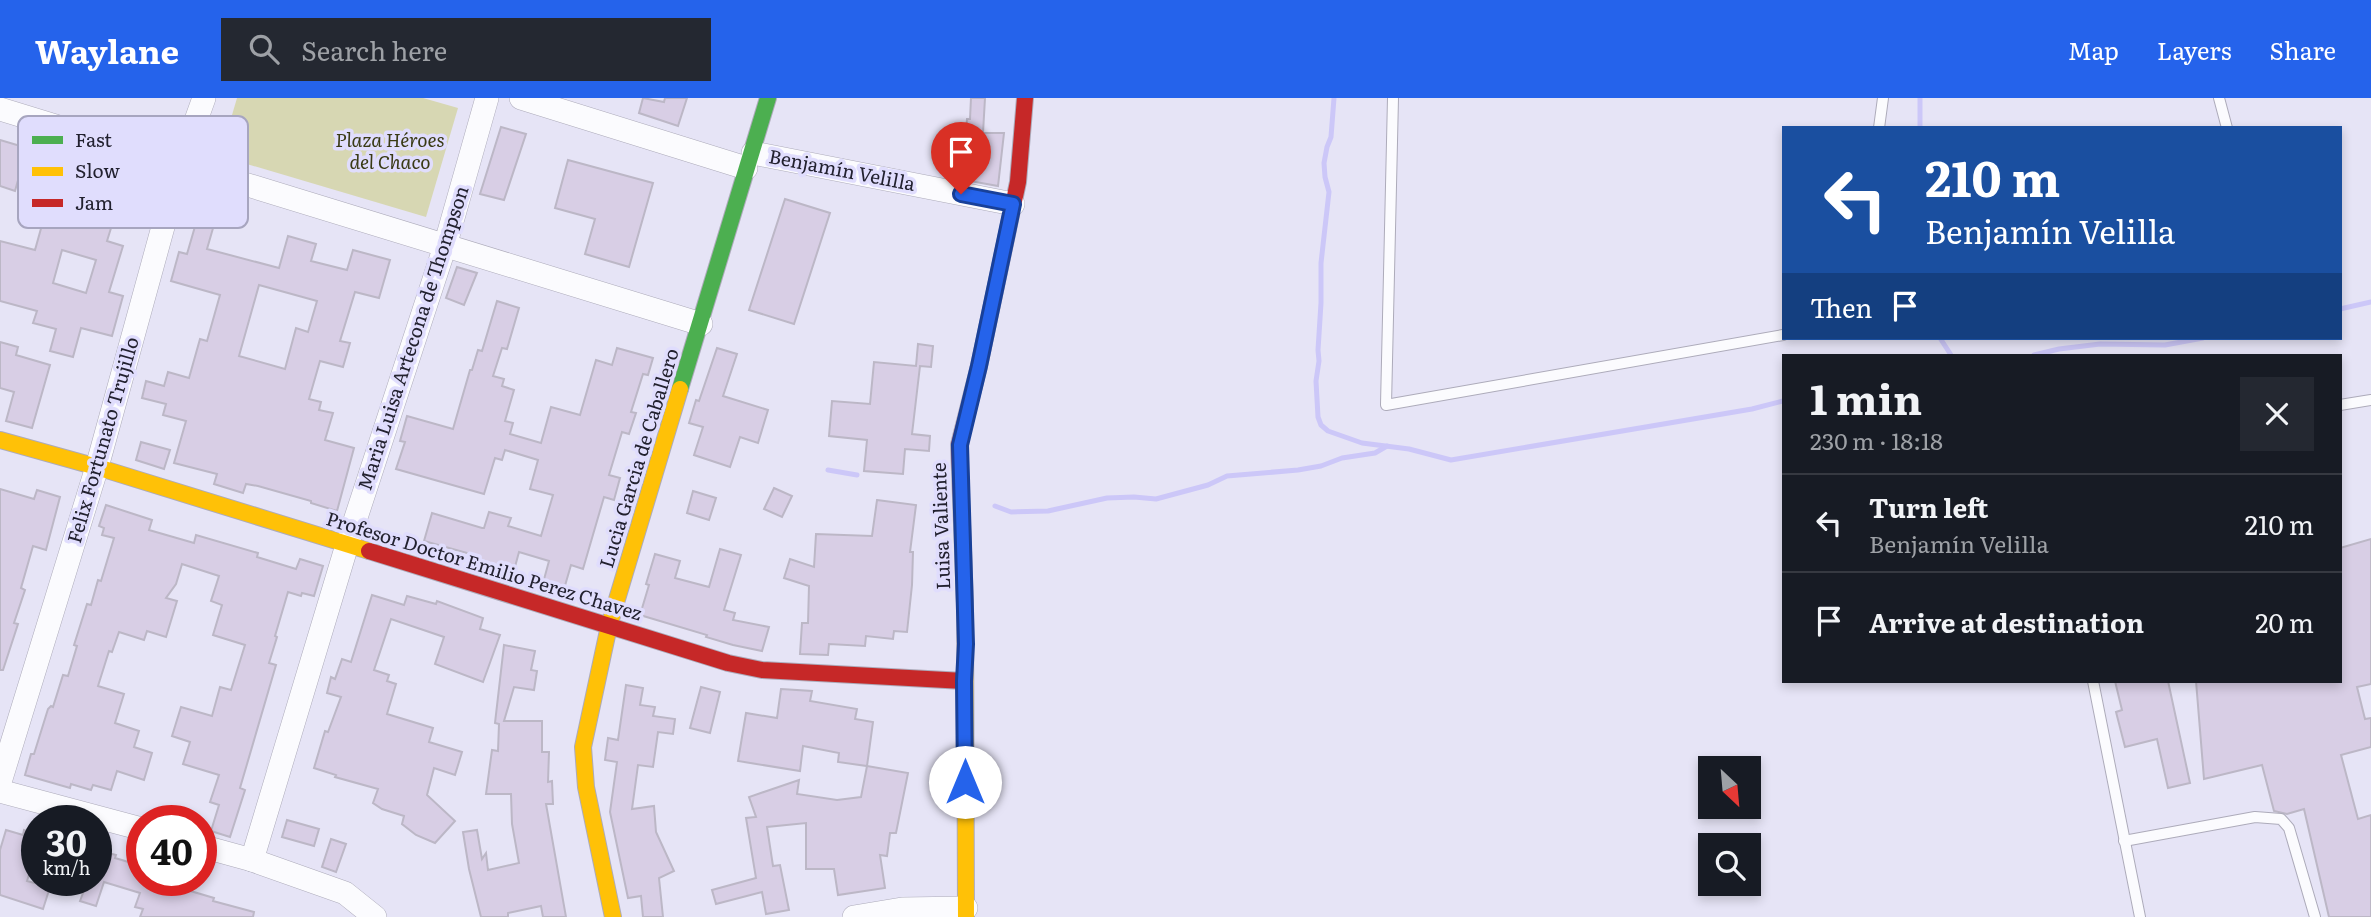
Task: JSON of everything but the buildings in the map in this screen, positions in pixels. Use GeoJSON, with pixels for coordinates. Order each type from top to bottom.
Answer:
{"type":"FeatureCollection","features":[{"type":"Feature","properties":{"kind":"street","name":"Felix Fortunato Trujillo"},"geometry":{"type":"LineString","coordinates":[[198,116],[204,98]]}},
{"type":"Feature","properties":{"kind":"street","name":"Maria Luisa Artecona de Thompson"},"geometry":{"type":"LineString","coordinates":[[252,860],[346,545],[445,246],[487,98]]}},
{"type":"Feature","properties":{"kind":"street","name":"Benjamín Velilla"},"geometry":{"type":"LineString","coordinates":[[521,98],[749,161],[1013,204]]}},
{"type":"Feature","properties":{"kind":"street","name":"Lucia Garcia de Caballero"},"geometry":{"type":"LineString","coordinates":[[613,917],[586,787],[583,747],[610,626],[768,98]]}},
{"type":"Feature","properties":{"kind":"street","name":"Luisa Valiente"},"geometry":{"type":"LineString","coordinates":[[966,913],[966,644],[960,445],[1018,183],[1025,98]]}},
{"type":"Feature","properties":{"kind":"street"},"geometry":{"type":"LineString","coordinates":[[0,109],[22,116]]}},
{"type":"Feature","properties":{"kind":"street"},"geometry":{"type":"LineString","coordinates":[[248,186],[701,324]]}},
{"type":"Feature","properties":{"kind":"street","name":"Felix Fortunato Trujillo"},"geometry":{"type":"LineString","coordinates":[[0,782],[97,467],[163,228]]}},
{"type":"Feature","properties":{"kind":"street","name":"Profesor Doctor Emilio Perez Chavez"},"geometry":{"type":"LineString","coordinates":[[0,440],[97,467],[728,663],[762,670],[964,681]]}},
{"type":"Feature","properties":{"kind":"street"},"geometry":{"type":"LineString","coordinates":[[0,791],[126,826]]}},
{"type":"Feature","properties":{"kind":"street"},"geometry":{"type":"LineString","coordinates":[[217,850],[345,893],[374,917]]}},
{"type":"Feature","properties":{"kind":"street"},"geometry":{"type":"LineString","coordinates":[[854,917],[902,909],[966,913]]}},
{"type":"Feature","properties":{"kind":"street"},"geometry":{"type":"LineString","coordinates":[[944,917],[966,913]]}},
{"type":"Feature","properties":{"kind":"lane"},"geometry":{"type":"LineString","coordinates":[[1393,98],[1386,405],[1782,335]]}},
{"type":"Feature","properties":{"kind":"lane"},"geometry":{"type":"LineString","coordinates":[[1880,126],[1883,98]]}},
{"type":"Feature","properties":{"kind":"lane"},"geometry":{"type":"LineString","coordinates":[[2220,98],[2227,126]]}},
{"type":"Feature","properties":{"kind":"lane"},"geometry":{"type":"LineString","coordinates":[[2342,404],[2371,400]]}},
{"type":"Feature","properties":{"kind":"lane"},"geometry":{"type":"LineString","coordinates":[[2093,683],[2140,917]]}},
{"type":"Feature","properties":{"kind":"lane"},"geometry":{"type":"LineString","coordinates":[[2124,841],[2255,817],[2281,819],[2289,828],[2315,917]]}},
{"type":"Feature","properties":{"kind":"green space","name":"Plaza Héroes del Chaco"},"geometry":{"type":"Polygon","coordinates":[[[237,98],[423,98],[458,108],[426,217],[248,164],[248,116],[232,116],[237,98]]]}},
{"type":"Feature","properties":{"kind":"waterway"},"geometry":{"type":"LineString","coordinates":[[1334,98],[1331,137],[1324,163],[1329,192],[1321,263],[1319,361],[1316,381],[1318,417],[1321,425],[1328,431],[1362,443],[1409,449],[1451,460],[1752,409],[1782,401]]}},
{"type":"Feature","properties":{"kind":"waterway"},"geometry":{"type":"LineString","coordinates":[[1920,98],[1920,126]]}},
{"type":"Feature","properties":{"kind":"waterway"},"geometry":{"type":"LineString","coordinates":[[2342,309],[2371,302]]}},
{"type":"Feature","properties":{"kind":"waterway"},"geometry":{"type":"LineString","coordinates":[[1941,340],[1950,354]]}},
{"type":"Feature","properties":{"kind":"waterway"},"geometry":{"type":"LineString","coordinates":[[2038,354],[2100,344],[2165,345],[2192,340]]}},
{"type":"Feature","properties":{"kind":"waterway"},"geometry":{"type":"LineString","coordinates":[[995,506],[1011,512],[1048,511],[1107,498],[1156,499],[1208,485],[1227,476],[1321,466],[1342,458],[1375,453],[1387,446]]}},
{"type":"Feature","properties":{"kind":"waterway"},"geometry":{"type":"LineString","coordinates":[[828,470],[857,475]]}},
{"type":"Feature","properties":{"kind":"traffic: fast"},"geometry":{"type":"LineString","coordinates":[[680,389],[768,98]]}},
{"type":"Feature","properties":{"kind":"traffic: slow"},"geometry":{"type":"LineString","coordinates":[[613,917],[586,787],[583,747],[609,626],[680,389]]}},
{"type":"Feature","properties":{"kind":"traffic: slow"},"geometry":{"type":"LineString","coordinates":[[0,440],[369,551]]}},
{"type":"Feature","properties":{"kind":"traffic: slow"},"geometry":{"type":"LineString","coordinates":[[965,603],[966,917]]}},
{"type":"Feature","properties":{"kind":"traffic: jam"},"geometry":{"type":"LineString","coordinates":[[965,603],[959,445],[979,366],[1018,182],[1025,98]]}},
{"type":"Feature","properties":{"kind":"traffic: jam"},"geometry":{"type":"LineString","coordinates":[[369,551],[728,663],[762,670],[964,681]]}},
{"type":"Feature","properties":{"kind":"route"},"geometry":{"type":"LineString","coordinates":[[961,194],[1013,204],[960,445],[966,644],[965,782]]}}]}
